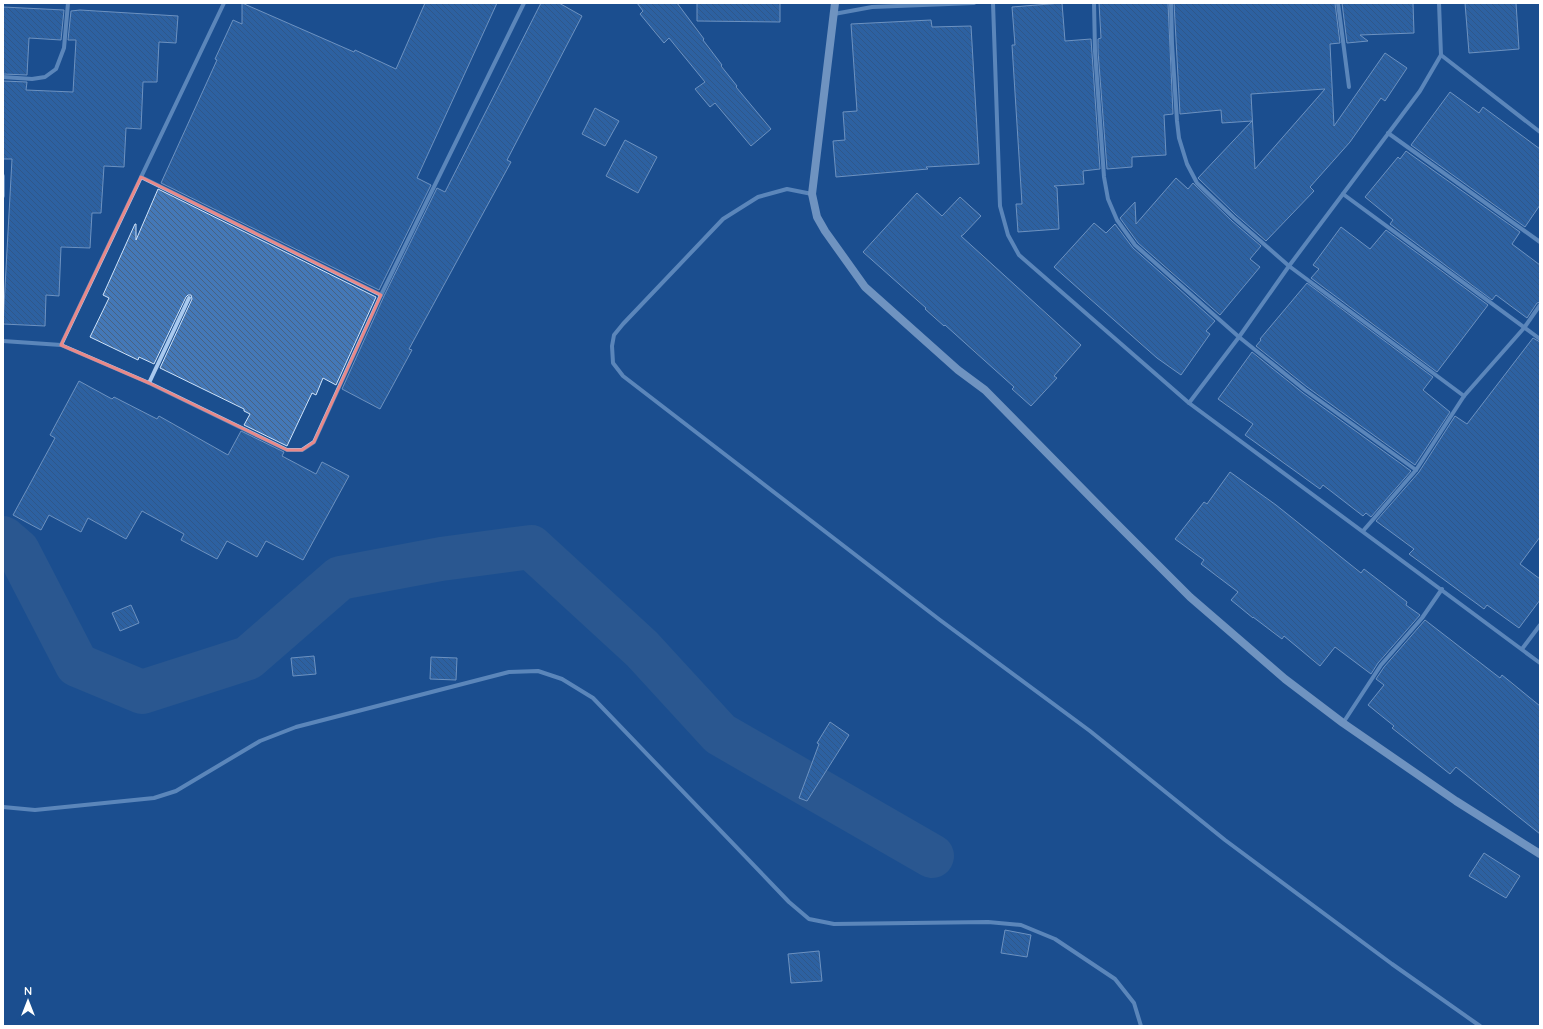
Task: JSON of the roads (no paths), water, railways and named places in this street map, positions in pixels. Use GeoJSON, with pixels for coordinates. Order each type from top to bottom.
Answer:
{"type":"FeatureCollection","features":[{"type":"Feature","properties":{"kind":"street"},"geometry":{"type":"LineString","coordinates":[[3,77],[32,79],[45,77],[56,69],[64,48],[68,3]]}},
{"type":"Feature","properties":{"kind":"street"},"geometry":{"type":"LineString","coordinates":[[62,346],[224,3]]}},
{"type":"Feature","properties":{"kind":"street"},"geometry":{"type":"LineString","coordinates":[[3,341],[62,346],[149,383],[287,450],[302,450],[314,442],[381,295],[524,3]]}},
{"type":"Feature","properties":{"kind":"street"},"geometry":{"type":"LineString","coordinates":[[835,3],[812,194],[817,217],[825,231],[865,287],[958,370],[985,390],[1190,597],[1285,679],[1343,723],[1456,801],[1540,854]]}},
{"type":"Feature","properties":{"kind":"street"},"geometry":{"type":"LineString","coordinates":[[834,14],[872,7],[974,3]]}},
{"type":"Feature","properties":{"kind":"street"},"geometry":{"type":"LineString","coordinates":[[993,3],[1000,206],[1008,235],[1019,255],[1188,403],[1540,663]]}},
{"type":"Feature","properties":{"kind":"street"},"geometry":{"type":"LineString","coordinates":[[1094,3],[1095,51],[1104,177],[1108,199],[1117,220],[1135,245],[1239,337],[1306,390],[1416,470]]}},
{"type":"Feature","properties":{"kind":"street"},"geometry":{"type":"LineString","coordinates":[[1171,3],[1172,44],[1179,138],[1187,164],[1197,183],[1234,218],[1289,266],[1464,396]]}},
{"type":"Feature","properties":{"kind":"street"},"geometry":{"type":"LineString","coordinates":[[1338,3],[1349,87]]}},
{"type":"Feature","properties":{"kind":"street"},"geometry":{"type":"LineString","coordinates":[[1188,403],[1239,337],[1289,266],[1420,90],[1441,55],[1439,3]]}},
{"type":"Feature","properties":{"kind":"street"},"geometry":{"type":"LineString","coordinates":[[1441,55],[1540,132]]}},
{"type":"Feature","properties":{"kind":"street"},"geometry":{"type":"LineString","coordinates":[[1388,133],[1540,242]]}},
{"type":"Feature","properties":{"kind":"street"},"geometry":{"type":"LineString","coordinates":[[3,176],[3,196]]}},
{"type":"Feature","properties":{"kind":"street"},"geometry":{"type":"LineString","coordinates":[[141,177],[381,295]]}},
{"type":"Feature","properties":{"kind":"street"},"geometry":{"type":"LineString","coordinates":[[812,194],[787,189],[758,197],[723,219],[614,335],[612,346],[613,363],[623,376],[940,620],[1090,730],[1225,840],[1392,964],[1480,1026]]}},
{"type":"Feature","properties":{"kind":"street"},"geometry":{"type":"LineString","coordinates":[[1343,194],[1540,339]]}},
{"type":"Feature","properties":{"kind":"street"},"geometry":{"type":"LineString","coordinates":[[149,383],[189,298]]}},
{"type":"Feature","properties":{"kind":"street"},"geometry":{"type":"LineString","coordinates":[[1363,531],[1416,470],[1464,396],[1524,328],[1540,305]]}},
{"type":"Feature","properties":{"kind":"street"},"geometry":{"type":"LineString","coordinates":[[1343,723],[1381,665],[1422,618],[1442,590]]}},
{"type":"Feature","properties":{"kind":"street"},"geometry":{"type":"LineString","coordinates":[[1522,649],[1540,625]]}},
{"type":"Feature","properties":{"kind":"street"},"geometry":{"type":"LineString","coordinates":[[3,807],[35,810],[154,798],[176,791],[260,741],[296,727],[509,672],[538,671],[562,679],[593,698],[789,902],[809,919],[834,924],[988,922],[1021,925],[1055,939],[1115,979],[1134,1003],[1141,1026]]}},
{"type":"Feature","properties":{"kind":"waterway"},"geometry":{"type":"LineString","coordinates":[[3,538],[18,551],[77,665],[142,692],[248,658],[340,578],[441,559],[531,547],[642,649],[720,734],[932,856]]}}]}
